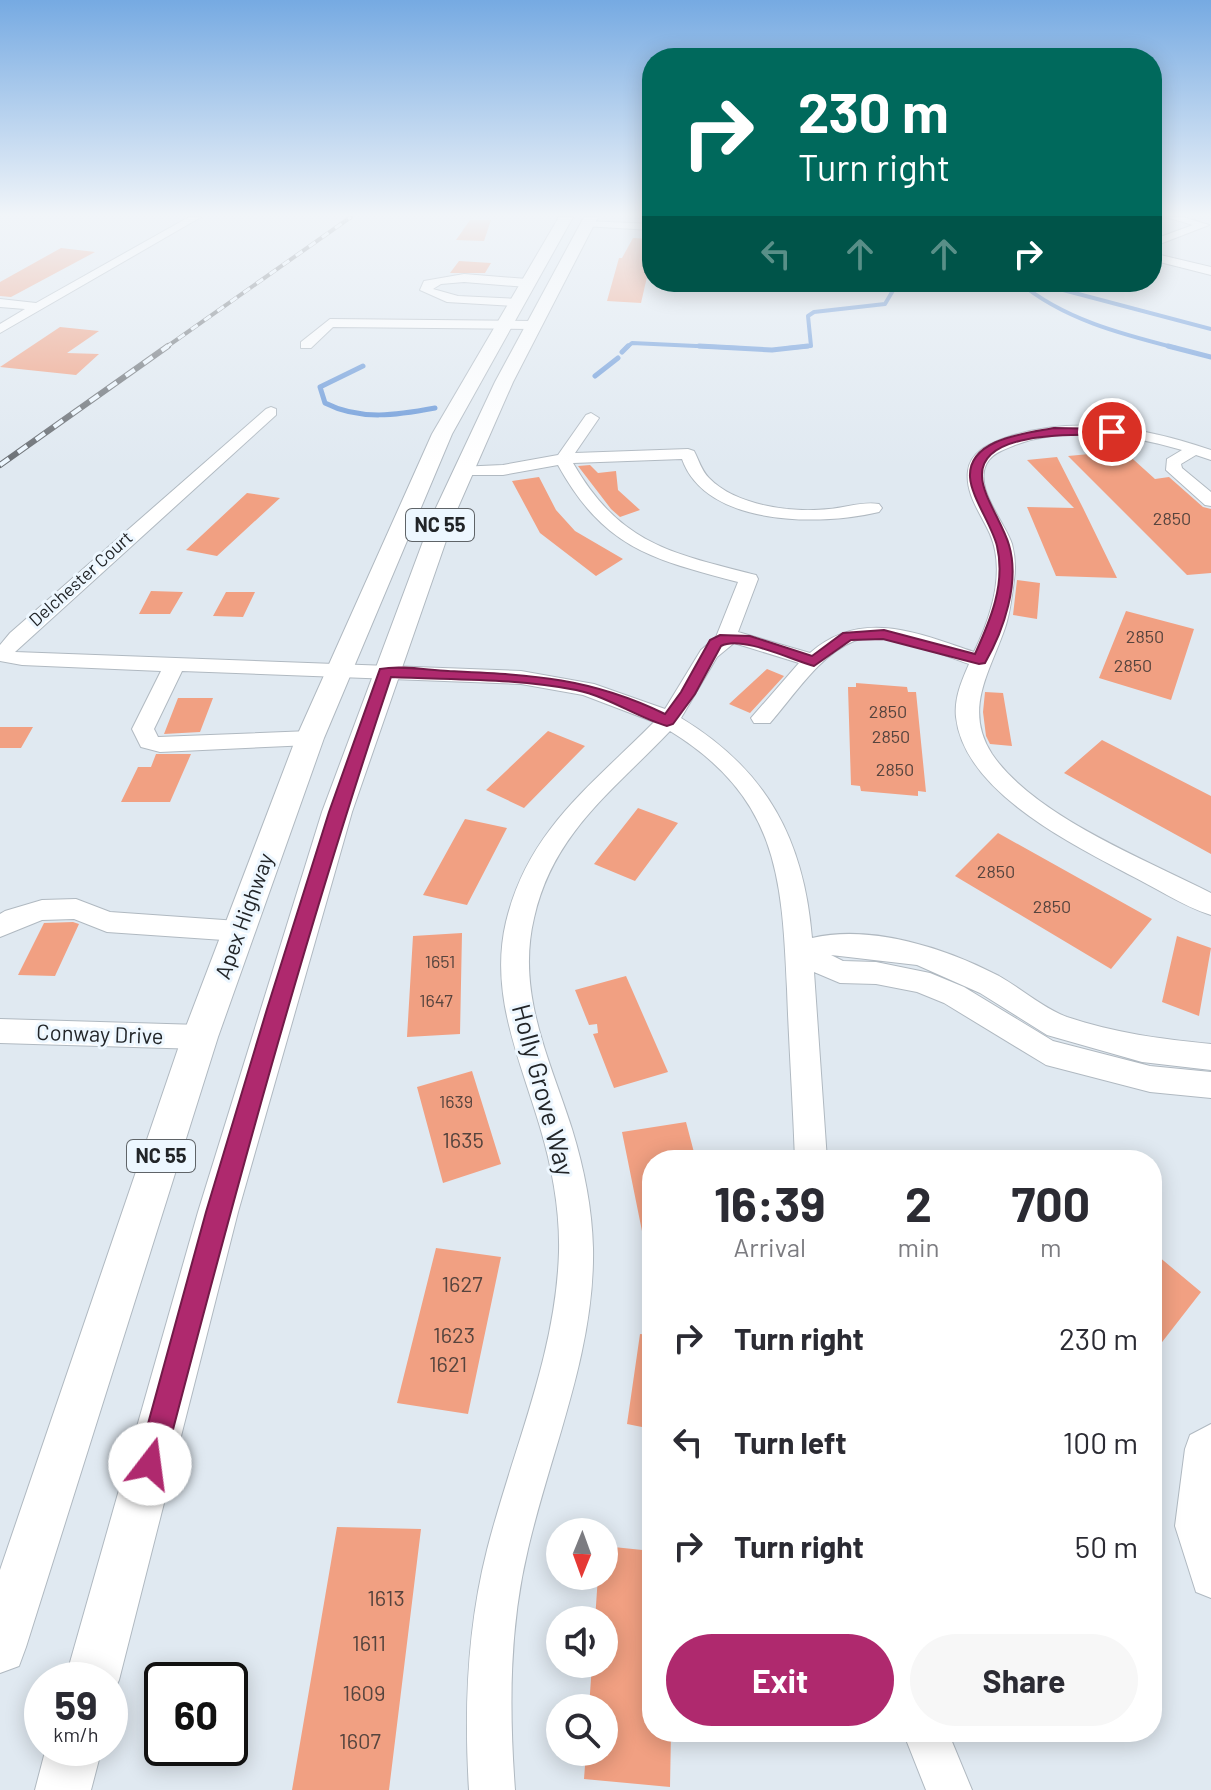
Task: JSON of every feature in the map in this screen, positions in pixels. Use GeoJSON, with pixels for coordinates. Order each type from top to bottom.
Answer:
{"type":"FeatureCollection","features":[{"type":"Feature","properties":{"kind":"main road","name":"NC 55"},"geometry":{"type":"LineString","coordinates":[[97,1662],[222,1198],[328,840],[385,672],[464,470],[546,301]]}},
{"type":"Feature","properties":{"kind":"main road","name":"Apex Highway"},"geometry":{"type":"LineString","coordinates":[[0,1647],[200,1037],[310,738],[430,460],[515,302]]}},
{"type":"Feature","properties":{"kind":"main road"},"geometry":{"type":"LineString","coordinates":[[63,1790],[69,1766]]}},
{"type":"Feature","properties":{"kind":"street"},"geometry":{"type":"LineString","coordinates":[[0,329],[50,301]]}},
{"type":"Feature","properties":{"kind":"street"},"geometry":{"type":"LineString","coordinates":[[472,301],[515,302]]}},
{"type":"Feature","properties":{"kind":"street"},"geometry":{"type":"LineString","coordinates":[[0,303],[39,307]]}},
{"type":"Feature","properties":{"kind":"street"},"geometry":{"type":"LineString","coordinates":[[306,345],[330,323],[533,325]]}},
{"type":"Feature","properties":{"kind":"street","name":"Delchester Court"},"geometry":{"type":"LineString","coordinates":[[271,412],[17,637],[4,653],[9,658],[22,659],[385,672],[529,680],[577,686],[622,699],[703,743],[730,765],[767,813],[786,858],[799,952],[810,1150]]}},
{"type":"Feature","properties":{"kind":"street"},"geometry":{"type":"LineString","coordinates":[[563,459],[591,418]]}},
{"type":"Feature","properties":{"kind":"street"},"geometry":{"type":"LineString","coordinates":[[1203,452],[1129,434],[1054,431],[1015,439],[989,451],[978,462],[975,478],[1003,545],[1006,571],[999,616],[967,691],[967,713],[972,738],[984,759],[1006,784],[1048,817],[1211,905]]}},
{"type":"Feature","properties":{"kind":"street"},"geometry":{"type":"LineString","coordinates":[[698,439],[688,454],[691,470],[706,485],[734,501],[773,511],[814,515],[873,508]]}},
{"type":"Feature","properties":{"kind":"street"},"geometry":{"type":"LineString","coordinates":[[1203,452],[1173,462],[1174,470],[1211,501]]}},
{"type":"Feature","properties":{"kind":"street"},"geometry":{"type":"LineString","coordinates":[[464,470],[503,470],[595,455],[688,454]]}},
{"type":"Feature","properties":{"kind":"street","name":"Holly Grove Way"},"geometry":{"type":"LineString","coordinates":[[492,1790],[487,1718],[498,1595],[555,1391],[569,1321],[576,1252],[571,1189],[557,1130],[521,1026],[514,976],[517,935],[527,892],[549,845],[587,800],[667,721],[688,694],[715,643],[725,638],[749,579],[676,559],[641,546],[614,529],[591,507],[563,459]]}},
{"type":"Feature","properties":{"kind":"street"},"geometry":{"type":"LineString","coordinates":[[762,718],[814,661],[848,636],[866,634],[904,638],[979,660]]}},
{"type":"Feature","properties":{"kind":"street"},"geometry":{"type":"LineString","coordinates":[[725,638],[750,641],[814,661]]}},
{"type":"Feature","properties":{"kind":"street"},"geometry":{"type":"LineString","coordinates":[[175,664],[143,729],[149,742],[160,745],[310,738]]}},
{"type":"Feature","properties":{"kind":"street"},"geometry":{"type":"LineString","coordinates":[[0,927],[14,918],[42,910],[76,909],[107,922],[238,931]]}},
{"type":"Feature","properties":{"kind":"street"},"geometry":{"type":"LineString","coordinates":[[799,952],[836,943],[919,954],[990,985],[1057,1026],[1142,1049],[1211,1057]]}},
{"type":"Feature","properties":{"kind":"street"},"geometry":{"type":"LineString","coordinates":[[799,952],[840,972],[876,973],[920,981],[954,995],[1046,1052],[1150,1079],[1211,1085]]}},
{"type":"Feature","properties":{"kind":"street","name":"Conway Drive"},"geometry":{"type":"LineString","coordinates":[[0,1031],[200,1037]]}},
{"type":"Feature","properties":{"kind":"street"},"geometry":{"type":"LineString","coordinates":[[1211,1443],[1204,1449],[1195,1526],[1211,1577]]}},
{"type":"Feature","properties":{"kind":"street"},"geometry":{"type":"LineString","coordinates":[[929,1742],[949,1790]]}},
{"type":"Feature","properties":{"kind":"building"},"geometry":{"type":"Polygon","coordinates":[[[607,301],[642,301],[641,303],[607,301]]]}},
{"type":"Feature","properties":{"kind":"building"},"geometry":{"type":"Polygon","coordinates":[[[60,327],[99,331],[67,353],[99,354],[76,375],[0,367],[60,327]]]}},
{"type":"Feature","properties":{"kind":"building"},"geometry":{"type":"Polygon","coordinates":[[[1114,442],[1155,479],[1169,477],[1203,507],[1211,509],[1211,573],[1187,575],[1068,456],[1111,452],[1114,442]]]}},
{"type":"Feature","properties":{"kind":"building"},"geometry":{"type":"Polygon","coordinates":[[[1057,457],[1117,578],[1056,576],[1027,507],[1074,508],[1027,460],[1057,457]]]}},
{"type":"Feature","properties":{"kind":"building"},"geometry":{"type":"Polygon","coordinates":[[[590,465],[598,473],[616,471],[618,490],[640,510],[620,517],[611,509],[578,466],[590,465]]]}},
{"type":"Feature","properties":{"kind":"building"},"geometry":{"type":"Polygon","coordinates":[[[539,477],[556,510],[575,531],[623,559],[596,576],[540,533],[512,481],[539,477]]]}},
{"type":"Feature","properties":{"kind":"building"},"geometry":{"type":"Polygon","coordinates":[[[247,493],[280,498],[217,556],[186,550],[247,493]]]}},
{"type":"Feature","properties":{"kind":"building"},"geometry":{"type":"Polygon","coordinates":[[[1017,580],[1040,583],[1037,619],[1013,615],[1017,580]]]}},
{"type":"Feature","properties":{"kind":"building"},"geometry":{"type":"Polygon","coordinates":[[[151,591],[183,592],[170,614],[139,614],[151,591]]]}},
{"type":"Feature","properties":{"kind":"building"},"geometry":{"type":"Polygon","coordinates":[[[226,592],[255,592],[243,617],[213,616],[226,592]]]}},
{"type":"Feature","properties":{"kind":"building"},"geometry":{"type":"Polygon","coordinates":[[[1126,611],[1194,629],[1171,700],[1099,678],[1126,611]]]}},
{"type":"Feature","properties":{"kind":"building"},"geometry":{"type":"Polygon","coordinates":[[[767,669],[784,676],[750,713],[729,704],[767,669]]]}},
{"type":"Feature","properties":{"kind":"building"},"geometry":{"type":"Polygon","coordinates":[[[856,683],[907,687],[908,692],[916,692],[926,792],[918,791],[918,796],[861,791],[860,786],[851,785],[848,687],[856,687],[856,683]]]}},
{"type":"Feature","properties":{"kind":"building"},"geometry":{"type":"Polygon","coordinates":[[[985,692],[1003,693],[1012,746],[990,744],[986,736],[983,712],[985,692]]]}},
{"type":"Feature","properties":{"kind":"building"},"geometry":{"type":"Polygon","coordinates":[[[178,698],[213,698],[200,732],[164,734],[178,698]]]}},
{"type":"Feature","properties":{"kind":"building"},"geometry":{"type":"Polygon","coordinates":[[[0,727],[33,727],[21,748],[0,748],[0,727]]]}},
{"type":"Feature","properties":{"kind":"building"},"geometry":{"type":"Polygon","coordinates":[[[548,731],[585,746],[524,808],[486,790],[548,731]]]}},
{"type":"Feature","properties":{"kind":"building"},"geometry":{"type":"Polygon","coordinates":[[[1102,740],[1211,796],[1211,854],[1064,773],[1102,740]]]}},
{"type":"Feature","properties":{"kind":"building"},"geometry":{"type":"Polygon","coordinates":[[[156,754],[191,754],[170,802],[121,802],[138,767],[151,767],[156,754]]]}},
{"type":"Feature","properties":{"kind":"building"},"geometry":{"type":"Polygon","coordinates":[[[638,808],[678,823],[635,881],[594,864],[638,808]]]}},
{"type":"Feature","properties":{"kind":"building"},"geometry":{"type":"Polygon","coordinates":[[[465,819],[507,828],[467,905],[423,895],[465,819]]]}},
{"type":"Feature","properties":{"kind":"building"},"geometry":{"type":"Polygon","coordinates":[[[998,833],[1152,919],[1111,969],[955,876],[998,833]]]}},
{"type":"Feature","properties":{"kind":"building"},"geometry":{"type":"Polygon","coordinates":[[[44,923],[79,924],[55,976],[18,975],[44,923]]]}},
{"type":"Feature","properties":{"kind":"building"},"geometry":{"type":"Polygon","coordinates":[[[462,933],[460,1034],[407,1037],[413,936],[462,933]]]}},
{"type":"Feature","properties":{"kind":"building"},"geometry":{"type":"Polygon","coordinates":[[[1177,936],[1211,948],[1199,1016],[1162,1002],[1177,936]]]}},
{"type":"Feature","properties":{"kind":"building"},"geometry":{"type":"Polygon","coordinates":[[[626,976],[668,1072],[614,1088],[593,1034],[598,1033],[597,1024],[589,1025],[575,990],[626,976]]]}},
{"type":"Feature","properties":{"kind":"building"},"geometry":{"type":"Polygon","coordinates":[[[472,1071],[501,1164],[443,1183],[417,1087],[472,1071]]]}},
{"type":"Feature","properties":{"kind":"building"},"geometry":{"type":"Polygon","coordinates":[[[686,1122],[693,1150],[642,1150],[642,1231],[622,1132],[686,1122]]]}},
{"type":"Feature","properties":{"kind":"building"},"geometry":{"type":"Polygon","coordinates":[[[436,1248],[501,1257],[468,1414],[397,1403],[436,1248]]]}},
{"type":"Feature","properties":{"kind":"building"},"geometry":{"type":"Polygon","coordinates":[[[1162,1259],[1201,1292],[1162,1342],[1162,1259]]]}},
{"type":"Feature","properties":{"kind":"building"},"geometry":{"type":"Polygon","coordinates":[[[640,1334],[642,1334],[642,1427],[627,1424],[640,1334]]]}},
{"type":"Feature","properties":{"kind":"building"},"geometry":{"type":"Polygon","coordinates":[[[337,1527],[421,1529],[389,1790],[292,1790],[337,1527]]]}},
{"type":"Feature","properties":{"kind":"building"},"geometry":{"type":"Polygon","coordinates":[[[618,1547],[642,1550],[642,1742],[671,1742],[670,1787],[584,1779],[585,1766],[618,1766],[618,1694],[590,1694],[591,1678],[618,1678],[618,1606],[596,1606],[597,1590],[618,1590],[618,1547]]]}},
{"type":"Feature","properties":{"kind":"waterway"},"geometry":{"type":"LineString","coordinates":[[797,347],[811,346],[808,316],[814,312],[885,304],[887,301]]}},
{"type":"Feature","properties":{"kind":"waterway"},"geometry":{"type":"LineString","coordinates":[[1045,301],[1114,331],[1176,348]]}},
{"type":"Feature","properties":{"kind":"waterway"},"geometry":{"type":"LineString","coordinates":[[1103,301],[1211,329]]}},
{"type":"Feature","properties":{"kind":"waterway"},"geometry":{"type":"LineString","coordinates":[[626,348],[632,343],[715,347]]}},
{"type":"Feature","properties":{"kind":"waterway"},"geometry":{"type":"LineString","coordinates":[[699,346],[715,347]]}},
{"type":"Feature","properties":{"kind":"waterway"},"geometry":{"type":"LineString","coordinates":[[797,347],[808,346]]}},
{"type":"Feature","properties":{"kind":"waterway"},"geometry":{"type":"LineString","coordinates":[[1168,346],[1211,357]]}},
{"type":"Feature","properties":{"kind":"waterway"},"geometry":{"type":"LineString","coordinates":[[715,347],[739,348]]}},
{"type":"Feature","properties":{"kind":"waterway"},"geometry":{"type":"LineString","coordinates":[[715,347],[772,350],[797,347]]}},
{"type":"Feature","properties":{"kind":"waterway"},"geometry":{"type":"LineString","coordinates":[[788,348],[797,347]]}},
{"type":"Feature","properties":{"kind":"waterway"},"geometry":{"type":"LineString","coordinates":[[622,352],[626,348]]}},
{"type":"Feature","properties":{"kind":"waterway"},"geometry":{"type":"LineString","coordinates":[[595,376],[618,358]]}},
{"type":"Feature","properties":{"kind":"waterway"},"geometry":{"type":"LineString","coordinates":[[363,366],[320,387],[325,403],[365,414],[435,408]]}},
{"type":"Feature","properties":{"kind":"railway"},"geometry":{"type":"LineString","coordinates":[[165,348],[232,301]]}},
{"type":"Feature","properties":{"kind":"railway"},"geometry":{"type":"LineString","coordinates":[[0,465],[168,346]]}},
{"type":"Feature","properties":{"kind":"route"},"geometry":{"type":"LineString","coordinates":[[150,1464],[277,1009],[337,812],[385,672],[478,676],[577,686],[622,699],[667,721],[688,694],[710,650],[725,638],[735,637],[814,661],[848,636],[884,634],[979,660],[999,616],[1006,571],[1003,545],[975,478],[978,462],[989,451],[1015,439],[1054,431],[1112,432]]}}]}
